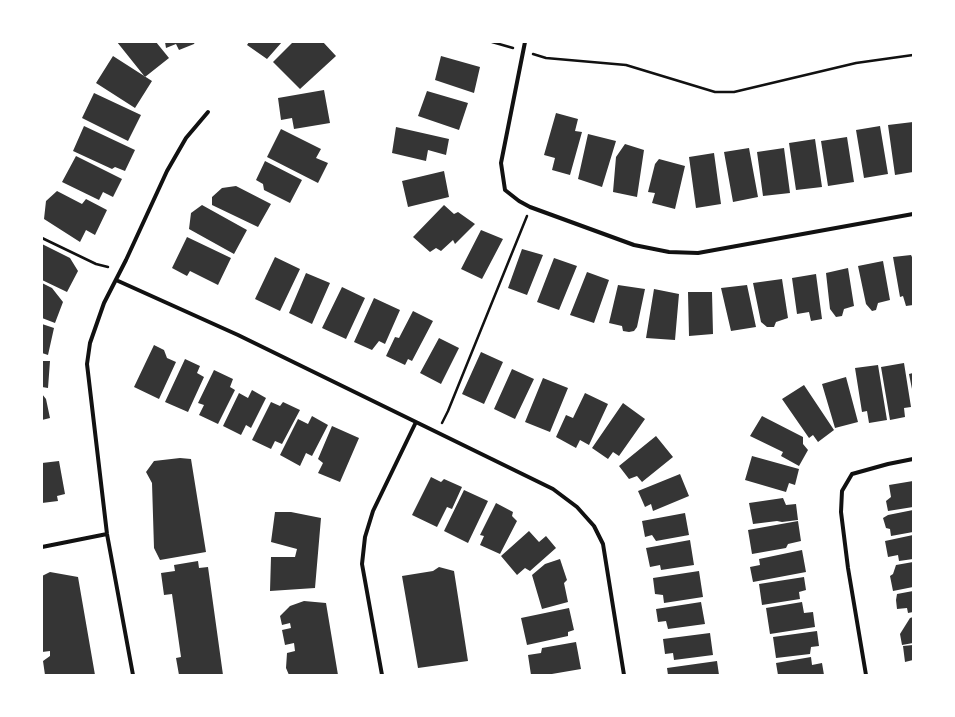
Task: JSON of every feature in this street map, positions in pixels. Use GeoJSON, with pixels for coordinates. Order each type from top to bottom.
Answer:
{"type":"FeatureCollection","features":[{"type":"Feature","properties":{"kind":"street"},"geometry":{"type":"LineString","coordinates":[[525,42],[501,163],[505,190],[519,201],[530,207],[634,245],[669,252],[698,253],[913,214]]}},
{"type":"Feature","properties":{"kind":"street"},"geometry":{"type":"LineString","coordinates":[[133,675],[107,534],[87,364],[90,343],[104,303],[167,171],[186,138],[208,112]]}},
{"type":"Feature","properties":{"kind":"street"},"geometry":{"type":"LineString","coordinates":[[116,280],[238,335],[438,432],[553,489],[577,507],[594,526],[603,544],[624,675]]}},
{"type":"Feature","properties":{"kind":"street"},"geometry":{"type":"LineString","coordinates":[[382,675],[362,564],[365,537],[373,510],[416,422]]}},
{"type":"Feature","properties":{"kind":"street"},"geometry":{"type":"LineString","coordinates":[[866,675],[848,568],[841,512],[842,491],[852,474],[913,459]]}},
{"type":"Feature","properties":{"kind":"street"},"geometry":{"type":"LineString","coordinates":[[42,547],[107,534]]}},
{"type":"Feature","properties":{"kind":"path"},"geometry":{"type":"LineString","coordinates":[[492,42],[546,58],[626,65],[715,92],[734,92],[856,63],[913,55]]}},
{"type":"Feature","properties":{"kind":"path"},"geometry":{"type":"LineString","coordinates":[[438,432],[448,411],[530,207]]}},
{"type":"Feature","properties":{"kind":"path"},"geometry":{"type":"LineString","coordinates":[[42,238],[96,264],[108,267]]}},
{"type":"Feature","properties":{"kind":"building"},"geometry":{"type":"Polygon","coordinates":[[[117,42],[156,42],[169,58],[145,77],[117,42]]]}},
{"type":"Feature","properties":{"kind":"building"},"geometry":{"type":"Polygon","coordinates":[[[165,42],[195,42],[194,44],[179,50],[176,44],[166,48],[165,42]]]}},
{"type":"Feature","properties":{"kind":"building"},"geometry":{"type":"Polygon","coordinates":[[[249,42],[282,42],[267,59],[247,45],[249,42]]]}},
{"type":"Feature","properties":{"kind":"building"},"geometry":{"type":"Polygon","coordinates":[[[293,42],[323,42],[336,56],[300,89],[273,62],[293,42]]]}},
{"type":"Feature","properties":{"kind":"building"},"geometry":{"type":"Polygon","coordinates":[[[113,56],[152,81],[135,108],[96,83],[113,56]]]}},
{"type":"Feature","properties":{"kind":"building"},"geometry":{"type":"Polygon","coordinates":[[[441,56],[480,67],[474,93],[435,80],[441,56]]]}},
{"type":"Feature","properties":{"kind":"building"},"geometry":{"type":"Polygon","coordinates":[[[324,90],[330,123],[294,129],[292,118],[281,120],[278,98],[324,90]]]}},
{"type":"Feature","properties":{"kind":"building"},"geometry":{"type":"Polygon","coordinates":[[[427,91],[468,103],[459,130],[418,116],[427,91]]]}},
{"type":"Feature","properties":{"kind":"building"},"geometry":{"type":"Polygon","coordinates":[[[94,93],[141,115],[128,141],[82,118],[94,93]]]}},
{"type":"Feature","properties":{"kind":"building"},"geometry":{"type":"Polygon","coordinates":[[[556,113],[578,119],[575,131],[582,132],[570,175],[552,170],[555,158],[544,155],[556,113]]]}},
{"type":"Feature","properties":{"kind":"building"},"geometry":{"type":"Polygon","coordinates":[[[913,122],[913,172],[895,175],[888,125],[913,122]]]}},
{"type":"Feature","properties":{"kind":"building"},"geometry":{"type":"Polygon","coordinates":[[[84,126],[135,150],[125,171],[115,167],[112,169],[73,151],[84,126]]]}},
{"type":"Feature","properties":{"kind":"building"},"geometry":{"type":"Polygon","coordinates":[[[880,126],[888,174],[864,178],[856,130],[880,126]]]}},
{"type":"Feature","properties":{"kind":"building"},"geometry":{"type":"Polygon","coordinates":[[[396,127],[449,139],[446,155],[428,150],[426,161],[392,153],[396,127]]]}},
{"type":"Feature","properties":{"kind":"building"},"geometry":{"type":"Polygon","coordinates":[[[281,129],[321,149],[316,158],[328,163],[318,183],[267,157],[281,129]]]}},
{"type":"Feature","properties":{"kind":"building"},"geometry":{"type":"Polygon","coordinates":[[[588,134],[616,141],[602,187],[578,179],[588,134]]]}},
{"type":"Feature","properties":{"kind":"building"},"geometry":{"type":"Polygon","coordinates":[[[847,137],[854,182],[828,186],[821,141],[847,137]]]}},
{"type":"Feature","properties":{"kind":"building"},"geometry":{"type":"Polygon","coordinates":[[[815,139],[822,187],[796,190],[789,143],[815,139]]]}},
{"type":"Feature","properties":{"kind":"building"},"geometry":{"type":"Polygon","coordinates":[[[625,144],[644,150],[637,197],[613,192],[616,157],[625,144]]]}},
{"type":"Feature","properties":{"kind":"building"},"geometry":{"type":"Polygon","coordinates":[[[749,148],[758,197],[733,202],[724,152],[749,148]]]}},
{"type":"Feature","properties":{"kind":"building"},"geometry":{"type":"Polygon","coordinates":[[[784,148],[790,193],[763,196],[757,152],[784,148]]]}},
{"type":"Feature","properties":{"kind":"building"},"geometry":{"type":"Polygon","coordinates":[[[714,153],[721,204],[696,208],[689,157],[714,153]]]}},
{"type":"Feature","properties":{"kind":"building"},"geometry":{"type":"Polygon","coordinates":[[[76,156],[122,179],[113,197],[103,192],[99,200],[62,182],[76,156]]]}},
{"type":"Feature","properties":{"kind":"building"},"geometry":{"type":"Polygon","coordinates":[[[659,159],[685,166],[675,209],[652,203],[655,193],[648,192],[655,164],[659,159]]]}},
{"type":"Feature","properties":{"kind":"building"},"geometry":{"type":"Polygon","coordinates":[[[265,161],[302,180],[290,203],[264,190],[263,184],[256,180],[265,161]]]}},
{"type":"Feature","properties":{"kind":"building"},"geometry":{"type":"Polygon","coordinates":[[[444,171],[449,197],[408,207],[402,181],[444,171]]]}},
{"type":"Feature","properties":{"kind":"building"},"geometry":{"type":"Polygon","coordinates":[[[236,186],[271,204],[258,227],[212,205],[212,197],[222,188],[236,186]]]}},
{"type":"Feature","properties":{"kind":"building"},"geometry":{"type":"Polygon","coordinates":[[[57,191],[82,204],[86,199],[107,210],[95,235],[86,230],[80,242],[44,219],[46,201],[57,191]]]}},
{"type":"Feature","properties":{"kind":"building"},"geometry":{"type":"Polygon","coordinates":[[[202,205],[247,230],[234,254],[189,229],[191,213],[202,205]]]}},
{"type":"Feature","properties":{"kind":"building"},"geometry":{"type":"Polygon","coordinates":[[[444,205],[454,214],[458,212],[475,224],[455,244],[453,240],[441,251],[436,248],[430,252],[413,237],[444,205]]]}},
{"type":"Feature","properties":{"kind":"building"},"geometry":{"type":"Polygon","coordinates":[[[481,230],[503,239],[482,279],[461,269],[481,230]]]}},
{"type":"Feature","properties":{"kind":"building"},"geometry":{"type":"Polygon","coordinates":[[[187,237],[231,258],[218,285],[190,271],[187,276],[172,268],[187,237]]]}},
{"type":"Feature","properties":{"kind":"building"},"geometry":{"type":"Polygon","coordinates":[[[42,244],[70,258],[78,271],[67,292],[42,280],[42,244]]]}},
{"type":"Feature","properties":{"kind":"building"},"geometry":{"type":"Polygon","coordinates":[[[522,249],[543,255],[527,295],[508,288],[522,249]]]}},
{"type":"Feature","properties":{"kind":"building"},"geometry":{"type":"Polygon","coordinates":[[[911,255],[913,259],[913,305],[906,306],[903,296],[900,297],[893,257],[911,255]]]}},
{"type":"Feature","properties":{"kind":"building"},"geometry":{"type":"Polygon","coordinates":[[[275,257],[300,269],[280,311],[255,299],[275,257]]]}},
{"type":"Feature","properties":{"kind":"building"},"geometry":{"type":"Polygon","coordinates":[[[554,258],[577,266],[559,310],[537,302],[554,258]]]}},
{"type":"Feature","properties":{"kind":"building"},"geometry":{"type":"Polygon","coordinates":[[[883,261],[890,300],[878,303],[876,310],[872,311],[866,304],[858,266],[883,261]]]}},
{"type":"Feature","properties":{"kind":"building"},"geometry":{"type":"Polygon","coordinates":[[[848,268],[854,306],[844,309],[842,316],[836,317],[830,309],[826,273],[848,268]]]}},
{"type":"Feature","properties":{"kind":"building"},"geometry":{"type":"Polygon","coordinates":[[[587,272],[609,280],[594,323],[570,315],[587,272]]]}},
{"type":"Feature","properties":{"kind":"building"},"geometry":{"type":"Polygon","coordinates":[[[306,273],[330,283],[312,324],[289,313],[306,273]]]}},
{"type":"Feature","properties":{"kind":"building"},"geometry":{"type":"Polygon","coordinates":[[[816,274],[822,319],[811,321],[809,312],[797,314],[792,278],[816,274]]]}},
{"type":"Feature","properties":{"kind":"building"},"geometry":{"type":"Polygon","coordinates":[[[782,279],[788,318],[776,322],[774,327],[767,327],[761,322],[753,283],[782,279]]]}},
{"type":"Feature","properties":{"kind":"building"},"geometry":{"type":"Polygon","coordinates":[[[42,283],[52,288],[63,302],[55,323],[42,318],[42,283]]]}},
{"type":"Feature","properties":{"kind":"building"},"geometry":{"type":"Polygon","coordinates":[[[618,285],[645,289],[637,327],[634,331],[623,331],[622,326],[609,323],[618,285]]]}},
{"type":"Feature","properties":{"kind":"building"},"geometry":{"type":"Polygon","coordinates":[[[747,285],[756,327],[731,331],[721,288],[747,285]]]}},
{"type":"Feature","properties":{"kind":"building"},"geometry":{"type":"Polygon","coordinates":[[[342,287],[365,298],[346,339],[322,328],[342,287]]]}},
{"type":"Feature","properties":{"kind":"building"},"geometry":{"type":"Polygon","coordinates":[[[654,289],[679,294],[675,340],[646,338],[654,289]]]}},
{"type":"Feature","properties":{"kind":"building"},"geometry":{"type":"Polygon","coordinates":[[[688,292],[712,292],[713,334],[689,336],[688,292]]]}},
{"type":"Feature","properties":{"kind":"building"},"geometry":{"type":"Polygon","coordinates":[[[374,298],[400,310],[385,344],[379,341],[372,350],[354,342],[374,298]]]}},
{"type":"Feature","properties":{"kind":"building"},"geometry":{"type":"Polygon","coordinates":[[[413,311],[433,321],[412,361],[408,359],[405,365],[386,356],[395,337],[399,338],[413,311]]]}},
{"type":"Feature","properties":{"kind":"building"},"geometry":{"type":"Polygon","coordinates":[[[42,324],[54,328],[48,355],[42,353],[42,324]]]}},
{"type":"Feature","properties":{"kind":"building"},"geometry":{"type":"Polygon","coordinates":[[[439,338],[459,348],[441,384],[420,373],[439,338]]]}},
{"type":"Feature","properties":{"kind":"building"},"geometry":{"type":"Polygon","coordinates":[[[154,345],[164,350],[167,358],[176,362],[159,399],[134,387],[154,345]]]}},
{"type":"Feature","properties":{"kind":"building"},"geometry":{"type":"Polygon","coordinates":[[[481,352],[503,362],[484,404],[462,394],[481,352]]]}},
{"type":"Feature","properties":{"kind":"building"},"geometry":{"type":"Polygon","coordinates":[[[185,359],[200,366],[197,373],[204,377],[188,412],[165,402],[185,359]]]}},
{"type":"Feature","properties":{"kind":"building"},"geometry":{"type":"Polygon","coordinates":[[[42,361],[50,361],[48,388],[42,387],[42,361]]]}},
{"type":"Feature","properties":{"kind":"building"},"geometry":{"type":"Polygon","coordinates":[[[904,363],[911,407],[904,408],[905,417],[890,420],[881,367],[904,363]]]}},
{"type":"Feature","properties":{"kind":"building"},"geometry":{"type":"Polygon","coordinates":[[[878,365],[887,420],[869,423],[867,411],[862,412],[855,368],[878,365]]]}},
{"type":"Feature","properties":{"kind":"building"},"geometry":{"type":"Polygon","coordinates":[[[512,369],[534,379],[515,419],[494,409],[512,369]]]}},
{"type":"Feature","properties":{"kind":"building"},"geometry":{"type":"Polygon","coordinates":[[[214,370],[233,379],[230,387],[235,390],[218,424],[199,415],[204,405],[198,403],[214,370]]]}},
{"type":"Feature","properties":{"kind":"building"},"geometry":{"type":"Polygon","coordinates":[[[913,373],[913,389],[912,389],[909,374],[913,373]]]}},
{"type":"Feature","properties":{"kind":"building"},"geometry":{"type":"Polygon","coordinates":[[[846,377],[858,422],[835,428],[822,384],[846,377]]]}},
{"type":"Feature","properties":{"kind":"building"},"geometry":{"type":"Polygon","coordinates":[[[543,378],[568,388],[550,432],[525,422],[543,378]]]}},
{"type":"Feature","properties":{"kind":"building"},"geometry":{"type":"Polygon","coordinates":[[[804,385],[834,430],[818,442],[813,435],[809,438],[782,399],[804,385]]]}},
{"type":"Feature","properties":{"kind":"building"},"geometry":{"type":"Polygon","coordinates":[[[252,390],[266,398],[251,428],[246,425],[241,435],[223,426],[239,393],[248,398],[252,390]]]}},
{"type":"Feature","properties":{"kind":"building"},"geometry":{"type":"Polygon","coordinates":[[[585,393],[608,404],[589,445],[580,440],[576,448],[556,437],[566,415],[573,418],[585,393]]]}},
{"type":"Feature","properties":{"kind":"building"},"geometry":{"type":"Polygon","coordinates":[[[42,394],[46,399],[50,418],[42,420],[42,394]]]}},
{"type":"Feature","properties":{"kind":"building"},"geometry":{"type":"Polygon","coordinates":[[[271,402],[280,406],[283,402],[300,410],[282,444],[275,441],[271,449],[252,440],[271,402]]]}},
{"type":"Feature","properties":{"kind":"building"},"geometry":{"type":"Polygon","coordinates":[[[623,403],[645,419],[619,456],[613,452],[608,459],[592,448],[623,403]]]}},
{"type":"Feature","properties":{"kind":"building"},"geometry":{"type":"Polygon","coordinates":[[[312,416],[328,425],[312,456],[306,453],[300,466],[280,455],[298,419],[308,424],[312,416]]]}},
{"type":"Feature","properties":{"kind":"building"},"geometry":{"type":"Polygon","coordinates":[[[762,416],[803,437],[803,444],[808,450],[799,466],[781,456],[783,452],[750,436],[762,416]]]}},
{"type":"Feature","properties":{"kind":"building"},"geometry":{"type":"Polygon","coordinates":[[[332,426],[359,438],[340,482],[318,473],[323,463],[318,459],[332,426]]]}},
{"type":"Feature","properties":{"kind":"building"},"geometry":{"type":"Polygon","coordinates":[[[656,436],[673,457],[642,482],[637,476],[629,479],[619,466],[656,436]]]}},
{"type":"Feature","properties":{"kind":"building"},"geometry":{"type":"Polygon","coordinates":[[[752,456],[799,469],[795,485],[789,483],[786,492],[745,480],[752,456]]]}},
{"type":"Feature","properties":{"kind":"building"},"geometry":{"type":"Polygon","coordinates":[[[180,458],[191,459],[206,552],[160,560],[154,548],[152,483],[146,472],[154,461],[180,458]]]}},
{"type":"Feature","properties":{"kind":"building"},"geometry":{"type":"Polygon","coordinates":[[[59,461],[65,494],[57,496],[58,501],[42,503],[42,463],[59,461]]]}},
{"type":"Feature","properties":{"kind":"building"},"geometry":{"type":"Polygon","coordinates":[[[680,474],[689,496],[653,511],[651,504],[645,507],[638,491],[680,474]]]}},
{"type":"Feature","properties":{"kind":"building"},"geometry":{"type":"Polygon","coordinates":[[[431,477],[441,482],[444,479],[462,487],[452,509],[447,507],[437,527],[412,515],[431,477]]]}},
{"type":"Feature","properties":{"kind":"building"},"geometry":{"type":"Polygon","coordinates":[[[913,481],[913,507],[888,511],[886,501],[891,497],[889,485],[913,481]]]}},
{"type":"Feature","properties":{"kind":"building"},"geometry":{"type":"Polygon","coordinates":[[[464,490],[488,501],[468,543],[444,531],[464,490]]]}},
{"type":"Feature","properties":{"kind":"building"},"geometry":{"type":"Polygon","coordinates":[[[783,498],[786,505],[796,504],[798,520],[753,524],[749,503],[783,498]]]}},
{"type":"Feature","properties":{"kind":"building"},"geometry":{"type":"Polygon","coordinates":[[[496,503],[513,512],[512,516],[517,521],[500,554],[480,545],[484,536],[480,535],[496,503]]]}},
{"type":"Feature","properties":{"kind":"building"},"geometry":{"type":"Polygon","coordinates":[[[913,510],[913,532],[891,536],[890,529],[886,528],[883,518],[888,515],[913,510]]]}},
{"type":"Feature","properties":{"kind":"building"},"geometry":{"type":"Polygon","coordinates":[[[275,512],[291,512],[321,518],[315,588],[270,591],[271,557],[295,557],[297,549],[271,542],[275,512]]]}},
{"type":"Feature","properties":{"kind":"building"},"geometry":{"type":"Polygon","coordinates":[[[685,513],[689,535],[656,541],[652,535],[645,537],[642,521],[685,513]]]}},
{"type":"Feature","properties":{"kind":"building"},"geometry":{"type":"Polygon","coordinates":[[[798,521],[801,541],[788,544],[786,548],[752,554],[748,530],[798,521]]]}},
{"type":"Feature","properties":{"kind":"building"},"geometry":{"type":"Polygon","coordinates":[[[529,531],[539,542],[546,536],[556,548],[530,571],[525,568],[517,575],[501,556],[529,531]]]}},
{"type":"Feature","properties":{"kind":"building"},"geometry":{"type":"Polygon","coordinates":[[[913,535],[913,559],[899,561],[898,555],[888,557],[885,541],[913,535]]]}},
{"type":"Feature","properties":{"kind":"building"},"geometry":{"type":"Polygon","coordinates":[[[690,540],[694,565],[661,570],[660,565],[650,567],[646,548],[690,540]]]}},
{"type":"Feature","properties":{"kind":"building"},"geometry":{"type":"Polygon","coordinates":[[[802,550],[806,572],[753,582],[750,567],[760,565],[759,559],[802,550]]]}},
{"type":"Feature","properties":{"kind":"building"},"geometry":{"type":"Polygon","coordinates":[[[560,559],[567,580],[564,583],[568,602],[542,609],[532,575],[545,564],[560,559]]]}},
{"type":"Feature","properties":{"kind":"building"},"geometry":{"type":"Polygon","coordinates":[[[198,561],[199,568],[208,567],[223,675],[179,675],[176,658],[181,657],[172,594],[164,595],[161,573],[175,571],[174,565],[198,561]]]}},
{"type":"Feature","properties":{"kind":"building"},"geometry":{"type":"Polygon","coordinates":[[[913,562],[913,587],[893,591],[890,576],[893,574],[896,565],[913,562]]]}},
{"type":"Feature","properties":{"kind":"building"},"geometry":{"type":"Polygon","coordinates":[[[439,567],[454,571],[468,661],[418,668],[402,576],[433,571],[439,567]]]}},
{"type":"Feature","properties":{"kind":"building"},"geometry":{"type":"Polygon","coordinates":[[[699,571],[703,597],[664,603],[663,595],[655,594],[653,578],[699,571]]]}},
{"type":"Feature","properties":{"kind":"building"},"geometry":{"type":"Polygon","coordinates":[[[50,572],[78,577],[95,675],[45,675],[43,661],[50,656],[50,651],[42,652],[42,576],[50,572]]]}},
{"type":"Feature","properties":{"kind":"building"},"geometry":{"type":"Polygon","coordinates":[[[804,577],[806,590],[799,592],[800,599],[762,605],[759,584],[804,577]]]}},
{"type":"Feature","properties":{"kind":"building"},"geometry":{"type":"Polygon","coordinates":[[[913,591],[913,612],[908,613],[907,608],[897,609],[897,594],[913,591]]]}},
{"type":"Feature","properties":{"kind":"building"},"geometry":{"type":"Polygon","coordinates":[[[304,601],[326,603],[338,675],[289,675],[286,668],[287,653],[295,651],[294,643],[285,645],[282,630],[291,628],[290,623],[282,625],[280,616],[290,606],[304,601]]]}},
{"type":"Feature","properties":{"kind":"building"},"geometry":{"type":"Polygon","coordinates":[[[701,602],[705,624],[668,629],[666,621],[658,622],[656,609],[701,602]]]}},
{"type":"Feature","properties":{"kind":"building"},"geometry":{"type":"Polygon","coordinates":[[[802,602],[804,613],[813,612],[815,627],[770,634],[766,608],[802,602]]]}},
{"type":"Feature","properties":{"kind":"building"},"geometry":{"type":"Polygon","coordinates":[[[569,608],[574,630],[568,632],[568,636],[527,645],[521,618],[569,608]]]}},
{"type":"Feature","properties":{"kind":"building"},"geometry":{"type":"Polygon","coordinates":[[[913,617],[913,643],[902,645],[900,634],[910,618],[913,617]]]}},
{"type":"Feature","properties":{"kind":"building"},"geometry":{"type":"Polygon","coordinates":[[[817,631],[819,646],[811,647],[810,654],[776,658],[773,637],[817,631]]]}},
{"type":"Feature","properties":{"kind":"building"},"geometry":{"type":"Polygon","coordinates":[[[710,633],[713,655],[674,660],[673,653],[665,654],[663,639],[710,633]]]}},
{"type":"Feature","properties":{"kind":"building"},"geometry":{"type":"Polygon","coordinates":[[[576,642],[581,669],[546,675],[531,675],[528,655],[541,653],[542,648],[576,642]]]}},
{"type":"Feature","properties":{"kind":"building"},"geometry":{"type":"Polygon","coordinates":[[[913,645],[913,660],[905,662],[903,646],[913,645]]]}},
{"type":"Feature","properties":{"kind":"building"},"geometry":{"type":"Polygon","coordinates":[[[811,657],[812,665],[822,663],[824,675],[778,675],[776,663],[811,657]]]}},
{"type":"Feature","properties":{"kind":"building"},"geometry":{"type":"Polygon","coordinates":[[[717,661],[719,675],[668,675],[667,668],[717,661]]]}}]}
